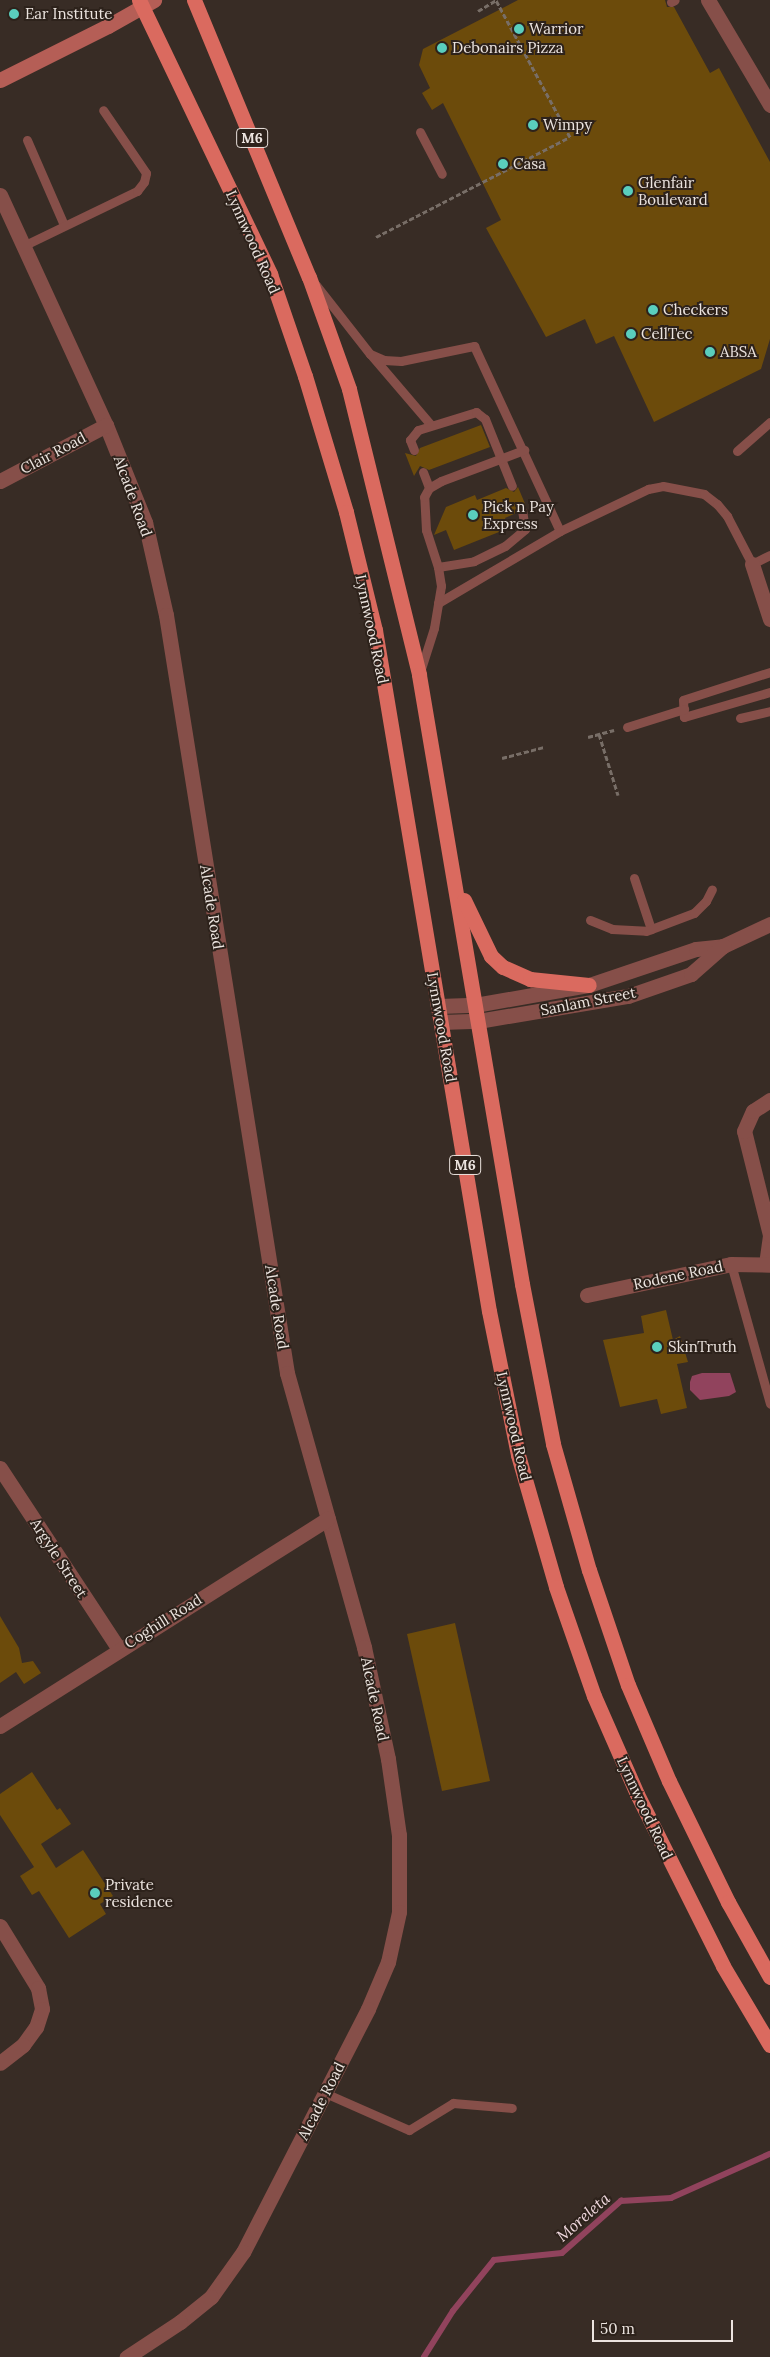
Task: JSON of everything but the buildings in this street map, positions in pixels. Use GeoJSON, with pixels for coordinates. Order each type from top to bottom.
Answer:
{"type":"FeatureCollection","features":[{"type":"Feature","properties":{"kind":"main road","name":"M6"},"geometry":{"type":"LineString","coordinates":[[194,0],[309,277],[349,389],[419,675],[553,1444],[589,1570],[628,1685],[669,1781],[728,1902],[770,1977]]}},
{"type":"Feature","properties":{"kind":"main road","name":"Lynnwood Road"},"geometry":{"type":"LineString","coordinates":[[144,2],[270,274],[344,503],[375,630],[489,1311],[518,1455],[556,1587],[594,1696],[637,1794],[723,1966],[770,2045]]}},
{"type":"Feature","properties":{"kind":"main road"},"geometry":{"type":"LineString","coordinates":[[453,873],[477,930],[491,956],[503,967],[530,979],[590,984]]}},
{"type":"Feature","properties":{"kind":"street"},"geometry":{"type":"LineString","coordinates":[[708,0],[770,105]]}},
{"type":"Feature","properties":{"kind":"street"},"geometry":{"type":"LineString","coordinates":[[0,80],[144,2]]}},
{"type":"Feature","properties":{"kind":"street","name":"Alcade Road"},"geometry":{"type":"LineString","coordinates":[[0,195],[106,425],[145,522],[166,615],[287,1373],[364,1647],[388,1759],[399,1835],[400,1912],[388,1962],[325,2093],[243,2252],[211,2296],[180,2322],[128,2357]]}},
{"type":"Feature","properties":{"kind":"street","name":"Clair Road"},"geometry":{"type":"LineString","coordinates":[[0,481],[106,425]]}},
{"type":"Feature","properties":{"kind":"street"},"geometry":{"type":"LineString","coordinates":[[752,564],[770,619]]}},
{"type":"Feature","properties":{"kind":"street","name":"Sanlam Street"},"geometry":{"type":"LineString","coordinates":[[441,1022],[478,1021],[628,996],[691,974],[723,946],[770,924]]}},
{"type":"Feature","properties":{"kind":"street","name":"Sanlam Street"},"geometry":{"type":"LineString","coordinates":[[438,1006],[475,1005],[590,984],[696,949],[723,946]]}},
{"type":"Feature","properties":{"kind":"street"},"geometry":{"type":"LineString","coordinates":[[768,1265],[770,1235],[744,1132],[753,1111],[770,1100]]}},
{"type":"Feature","properties":{"kind":"street","name":"Rodene Road"},"geometry":{"type":"LineString","coordinates":[[587,1294],[731,1264],[768,1265]]}},
{"type":"Feature","properties":{"kind":"street","name":"Argyle Street"},"geometry":{"type":"LineString","coordinates":[[0,1468],[118,1649]]}},
{"type":"Feature","properties":{"kind":"street","name":"Coghill Road"},"geometry":{"type":"LineString","coordinates":[[0,1726],[118,1649],[328,1519]]}},
{"type":"Feature","properties":{"kind":"street"},"geometry":{"type":"LineString","coordinates":[[0,1926],[38,1988],[42,2009],[36,2027],[23,2045],[0,2063]]}},
{"type":"Feature","properties":{"kind":"lane"},"geometry":{"type":"LineString","coordinates":[[23,246],[137,191],[144,182],[146,172],[103,110]]}},
{"type":"Feature","properties":{"kind":"lane"},"geometry":{"type":"LineString","coordinates":[[420,132],[442,174]]}},
{"type":"Feature","properties":{"kind":"lane"},"geometry":{"type":"LineString","coordinates":[[27,140],[64,225]]}},
{"type":"Feature","properties":{"kind":"lane"},"geometry":{"type":"LineString","coordinates":[[309,277],[342,314],[370,354],[431,425]]}},
{"type":"Feature","properties":{"kind":"lane"},"geometry":{"type":"LineString","coordinates":[[370,354],[384,360],[401,361],[474,346],[560,531]]}},
{"type":"Feature","properties":{"kind":"lane"},"geometry":{"type":"LineString","coordinates":[[414,450],[410,440],[413,434],[431,425],[476,412],[485,419],[512,486]]}},
{"type":"Feature","properties":{"kind":"lane"},"geometry":{"type":"LineString","coordinates":[[737,451],[770,422]]}},
{"type":"Feature","properties":{"kind":"lane"},"geometry":{"type":"LineString","coordinates":[[419,675],[438,603],[438,567],[426,530],[424,497],[430,488],[524,450]]}},
{"type":"Feature","properties":{"kind":"lane"},"geometry":{"type":"LineString","coordinates":[[423,472],[430,488]]}},
{"type":"Feature","properties":{"kind":"lane"},"geometry":{"type":"LineString","coordinates":[[438,603],[560,531],[648,489],[663,486],[690,489],[704,494],[722,510],[752,564],[770,555]]}},
{"type":"Feature","properties":{"kind":"lane"},"geometry":{"type":"LineString","coordinates":[[438,567],[474,561],[505,546],[526,528],[522,511]]}},
{"type":"Feature","properties":{"kind":"lane"},"geometry":{"type":"LineString","coordinates":[[627,727],[684,709],[730,685],[770,672]]}},
{"type":"Feature","properties":{"kind":"lane"},"geometry":{"type":"LineString","coordinates":[[730,685],[735,703]]}},
{"type":"Feature","properties":{"kind":"lane"},"geometry":{"type":"LineString","coordinates":[[684,709],[735,703],[770,692]]}},
{"type":"Feature","properties":{"kind":"lane"},"geometry":{"type":"LineString","coordinates":[[740,718],[770,711]]}},
{"type":"Feature","properties":{"kind":"lane"},"geometry":{"type":"LineString","coordinates":[[634,878],[651,929]]}},
{"type":"Feature","properties":{"kind":"lane"},"geometry":{"type":"LineString","coordinates":[[590,920],[627,932],[651,929],[694,913],[706,901],[712,889]]}},
{"type":"Feature","properties":{"kind":"lane"},"geometry":{"type":"LineString","coordinates":[[731,1264],[770,1404]]}},
{"type":"Feature","properties":{"kind":"lane"},"geometry":{"type":"LineString","coordinates":[[325,2093],[409,2130],[453,2104],[512,2108]]}},
{"type":"Feature","properties":{"kind":"path"},"geometry":{"type":"LineString","coordinates":[[376,237],[570,137],[496,0],[478,11]]}},
{"type":"Feature","properties":{"kind":"path"},"geometry":{"type":"LineString","coordinates":[[588,737],[627,727]]}},
{"type":"Feature","properties":{"kind":"path"},"geometry":{"type":"LineString","coordinates":[[599,734],[618,795]]}},
{"type":"Feature","properties":{"kind":"path"},"geometry":{"type":"LineString","coordinates":[[502,758],[544,747]]}},
{"type":"Feature","properties":{"kind":"shaded area"},"geometry":{"type":"Polygon","coordinates":[[[702,1373],[730,1373],[736,1392],[729,1396],[700,1400],[690,1390],[690,1382],[692,1376],[702,1373]]]}},
{"type":"Feature","properties":{"kind":"waterway","name":"Moreleta"},"geometry":{"type":"LineString","coordinates":[[424,2357],[453,2311],[494,2260],[562,2253],[621,2201],[671,2198],[770,2154]]}},
{"type":"Feature","properties":{"kind":"place","name":"Ear Institute"},"geometry":{"type":"Point","coordinates":[14,14]}},
{"type":"Feature","properties":{"kind":"place","name":"Warrior"},"geometry":{"type":"Point","coordinates":[519,29]}},
{"type":"Feature","properties":{"kind":"place","name":"Debonairs Pizza"},"geometry":{"type":"Point","coordinates":[442,48]}},
{"type":"Feature","properties":{"kind":"place","name":"Wimpy"},"geometry":{"type":"Point","coordinates":[533,125]}},
{"type":"Feature","properties":{"kind":"place","name":"Casa"},"geometry":{"type":"Point","coordinates":[503,164]}},
{"type":"Feature","properties":{"kind":"place","name":"Glenfair Boulevard"},"geometry":{"type":"Point","coordinates":[628,191]}},
{"type":"Feature","properties":{"kind":"place","name":"Checkers"},"geometry":{"type":"Point","coordinates":[653,310]}},
{"type":"Feature","properties":{"kind":"place","name":"CellTec"},"geometry":{"type":"Point","coordinates":[631,334]}},
{"type":"Feature","properties":{"kind":"place","name":"ABSA"},"geometry":{"type":"Point","coordinates":[710,352]}},
{"type":"Feature","properties":{"kind":"place","name":"Pick n Pay Express"},"geometry":{"type":"Point","coordinates":[473,515]}},
{"type":"Feature","properties":{"kind":"place","name":"SkinTruth"},"geometry":{"type":"Point","coordinates":[657,1347]}},
{"type":"Feature","properties":{"kind":"place","name":"Private residence"},"geometry":{"type":"Point","coordinates":[95,1893]}}]}
